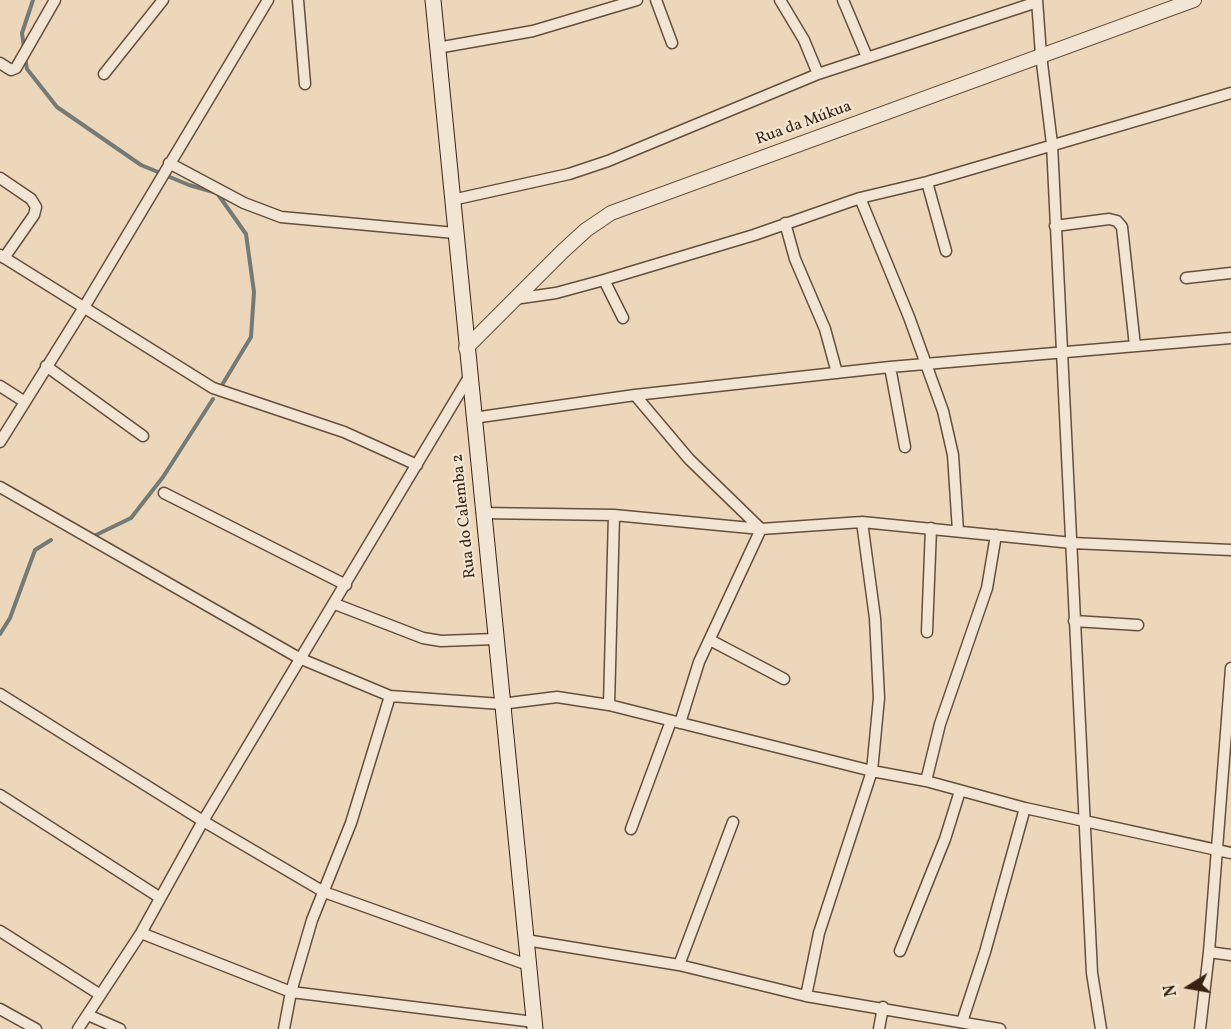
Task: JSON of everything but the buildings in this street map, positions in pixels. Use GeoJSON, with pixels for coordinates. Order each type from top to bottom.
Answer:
{"type":"FeatureCollection","features":[{"type":"Feature","properties":{"kind":"main road","name":"Rua do Calemba 2"},"geometry":{"type":"LineString","coordinates":[[433,0],[534,1026]]}},
{"type":"Feature","properties":{"kind":"street"},"geometry":{"type":"LineString","coordinates":[[0,63],[11,70],[16,68],[55,0]]}},
{"type":"Feature","properties":{"kind":"street"},"geometry":{"type":"LineString","coordinates":[[104,74],[163,0]]}},
{"type":"Feature","properties":{"kind":"street"},"geometry":{"type":"LineString","coordinates":[[0,442],[83,309],[268,0]]}},
{"type":"Feature","properties":{"kind":"street"},"geometry":{"type":"LineString","coordinates":[[298,0],[305,84]]}},
{"type":"Feature","properties":{"kind":"street"},"geometry":{"type":"LineString","coordinates":[[437,48],[533,31],[637,0]]}},
{"type":"Feature","properties":{"kind":"street"},"geometry":{"type":"LineString","coordinates":[[656,0],[672,44]]}},
{"type":"Feature","properties":{"kind":"street"},"geometry":{"type":"LineString","coordinates":[[780,0],[804,40],[818,74]]}},
{"type":"Feature","properties":{"kind":"street"},"geometry":{"type":"LineString","coordinates":[[843,0],[867,57]]}},
{"type":"Feature","properties":{"kind":"street","name":"Rua da Múkua"},"geometry":{"type":"LineString","coordinates":[[466,348],[512,300],[586,230],[612,213],[1194,0]]}},
{"type":"Feature","properties":{"kind":"street"},"geometry":{"type":"LineString","coordinates":[[452,200],[569,174],[608,161],[818,74],[1037,1],[1052,144],[1092,973],[1101,1029]]}},
{"type":"Feature","properties":{"kind":"street"},"geometry":{"type":"LineString","coordinates":[[512,300],[556,293],[604,280],[860,198],[927,182],[1231,93]]}},
{"type":"Feature","properties":{"kind":"street"},"geometry":{"type":"LineString","coordinates":[[169,164],[255,208],[281,217],[455,233]]}},
{"type":"Feature","properties":{"kind":"street"},"geometry":{"type":"LineString","coordinates":[[0,178],[31,199],[36,207],[34,215],[2,257],[213,388],[344,432],[417,465]]}},
{"type":"Feature","properties":{"kind":"street"},"geometry":{"type":"LineString","coordinates":[[927,182],[946,251]]}},
{"type":"Feature","properties":{"kind":"street"},"geometry":{"type":"LineString","coordinates":[[860,198],[928,365],[948,427],[953,455],[958,531]]}},
{"type":"Feature","properties":{"kind":"street"},"geometry":{"type":"LineString","coordinates":[[1055,226],[1109,219],[1117,220],[1122,227],[1135,346]]}},
{"type":"Feature","properties":{"kind":"street"},"geometry":{"type":"LineString","coordinates":[[785,223],[795,259],[825,329],[837,373]]}},
{"type":"Feature","properties":{"kind":"street"},"geometry":{"type":"LineString","coordinates":[[1186,278],[1231,273]]}},
{"type":"Feature","properties":{"kind":"street"},"geometry":{"type":"LineString","coordinates":[[604,280],[624,318]]}},
{"type":"Feature","properties":{"kind":"street"},"geometry":{"type":"LineString","coordinates":[[473,418],[635,395],[890,367],[1231,338]]}},
{"type":"Feature","properties":{"kind":"street"},"geometry":{"type":"LineString","coordinates":[[46,366],[143,436]]}},
{"type":"Feature","properties":{"kind":"street"},"geometry":{"type":"LineString","coordinates":[[890,367],[905,447]]}},
{"type":"Feature","properties":{"kind":"street"},"geometry":{"type":"LineString","coordinates":[[78,1029],[141,933],[159,897],[299,658],[335,604],[469,377]]}},
{"type":"Feature","properties":{"kind":"street"},"geometry":{"type":"LineString","coordinates":[[0,386],[25,402]]}},
{"type":"Feature","properties":{"kind":"street"},"geometry":{"type":"LineString","coordinates":[[635,395],[688,459],[761,529]]}},
{"type":"Feature","properties":{"kind":"street"},"geometry":{"type":"LineString","coordinates":[[0,488],[299,658],[390,696],[501,704],[557,696],[609,705],[872,771],[926,781],[1025,808],[1231,853]]}},
{"type":"Feature","properties":{"kind":"street"},"geometry":{"type":"LineString","coordinates":[[164,493],[346,585]]}},
{"type":"Feature","properties":{"kind":"street"},"geometry":{"type":"LineString","coordinates":[[482,513],[614,515],[761,529],[862,522],[1072,543],[1231,549]]}},
{"type":"Feature","properties":{"kind":"street"},"geometry":{"type":"LineString","coordinates":[[609,705],[614,515]]}},
{"type":"Feature","properties":{"kind":"street"},"geometry":{"type":"LineString","coordinates":[[806,996],[819,933],[872,771],[879,698],[875,618],[862,522]]}},
{"type":"Feature","properties":{"kind":"street"},"geometry":{"type":"LineString","coordinates":[[927,632],[931,528]]}},
{"type":"Feature","properties":{"kind":"street"},"geometry":{"type":"LineString","coordinates":[[631,829],[699,662],[761,529]]}},
{"type":"Feature","properties":{"kind":"street"},"geometry":{"type":"LineString","coordinates":[[926,781],[940,724],[987,588],[996,535]]}},
{"type":"Feature","properties":{"kind":"street"},"geometry":{"type":"LineString","coordinates":[[335,604],[423,638],[441,641],[495,639]]}},
{"type":"Feature","properties":{"kind":"street"},"geometry":{"type":"LineString","coordinates":[[1074,621],[1138,625]]}},
{"type":"Feature","properties":{"kind":"street"},"geometry":{"type":"LineString","coordinates":[[710,640],[784,679]]}},
{"type":"Feature","properties":{"kind":"street"},"geometry":{"type":"LineString","coordinates":[[1200,1029],[1228,754],[1231,668]]}},
{"type":"Feature","properties":{"kind":"street"},"geometry":{"type":"LineString","coordinates":[[0,694],[203,821],[324,892],[528,965]]}},
{"type":"Feature","properties":{"kind":"street"},"geometry":{"type":"LineString","coordinates":[[284,1029],[291,992],[312,920],[351,823],[390,696]]}},
{"type":"Feature","properties":{"kind":"street"},"geometry":{"type":"LineString","coordinates":[[900,951],[945,840],[960,791]]}},
{"type":"Feature","properties":{"kind":"street"},"geometry":{"type":"LineString","coordinates":[[0,795],[159,897]]}},
{"type":"Feature","properties":{"kind":"street"},"geometry":{"type":"LineString","coordinates":[[962,1022],[985,952],[1025,808]]}},
{"type":"Feature","properties":{"kind":"street"},"geometry":{"type":"LineString","coordinates":[[679,965],[733,822]]}},
{"type":"Feature","properties":{"kind":"street"},"geometry":{"type":"LineString","coordinates":[[0,931],[99,994]]}},
{"type":"Feature","properties":{"kind":"street"},"geometry":{"type":"LineString","coordinates":[[141,933],[291,992],[534,1026]]}},
{"type":"Feature","properties":{"kind":"street"},"geometry":{"type":"LineString","coordinates":[[526,940],[679,965],[806,996],[883,1007],[1000,1029]]}},
{"type":"Feature","properties":{"kind":"street"},"geometry":{"type":"LineString","coordinates":[[1209,952],[1231,955]]}},
{"type":"Feature","properties":{"kind":"street"},"geometry":{"type":"LineString","coordinates":[[879,1029],[883,1007]]}},
{"type":"Feature","properties":{"kind":"street"},"geometry":{"type":"LineString","coordinates":[[0,1010],[36,1029]]}},
{"type":"Feature","properties":{"kind":"street"},"geometry":{"type":"LineString","coordinates":[[88,1015],[120,1029]]}},
{"type":"Feature","properties":{"kind":"waterway"},"geometry":{"type":"LineString","coordinates":[[24,48],[22,33],[33,0]]}},
{"type":"Feature","properties":{"kind":"waterway"},"geometry":{"type":"LineString","coordinates":[[25,58],[27,69],[57,107],[141,165],[189,185],[217,193],[246,234],[254,292],[251,337],[222,385]]}},
{"type":"Feature","properties":{"kind":"waterway"},"geometry":{"type":"LineString","coordinates":[[96,535],[131,518],[163,477],[213,399]]}},
{"type":"Feature","properties":{"kind":"waterway"},"geometry":{"type":"LineString","coordinates":[[0,634],[10,618],[35,550],[51,540]]}}]}
